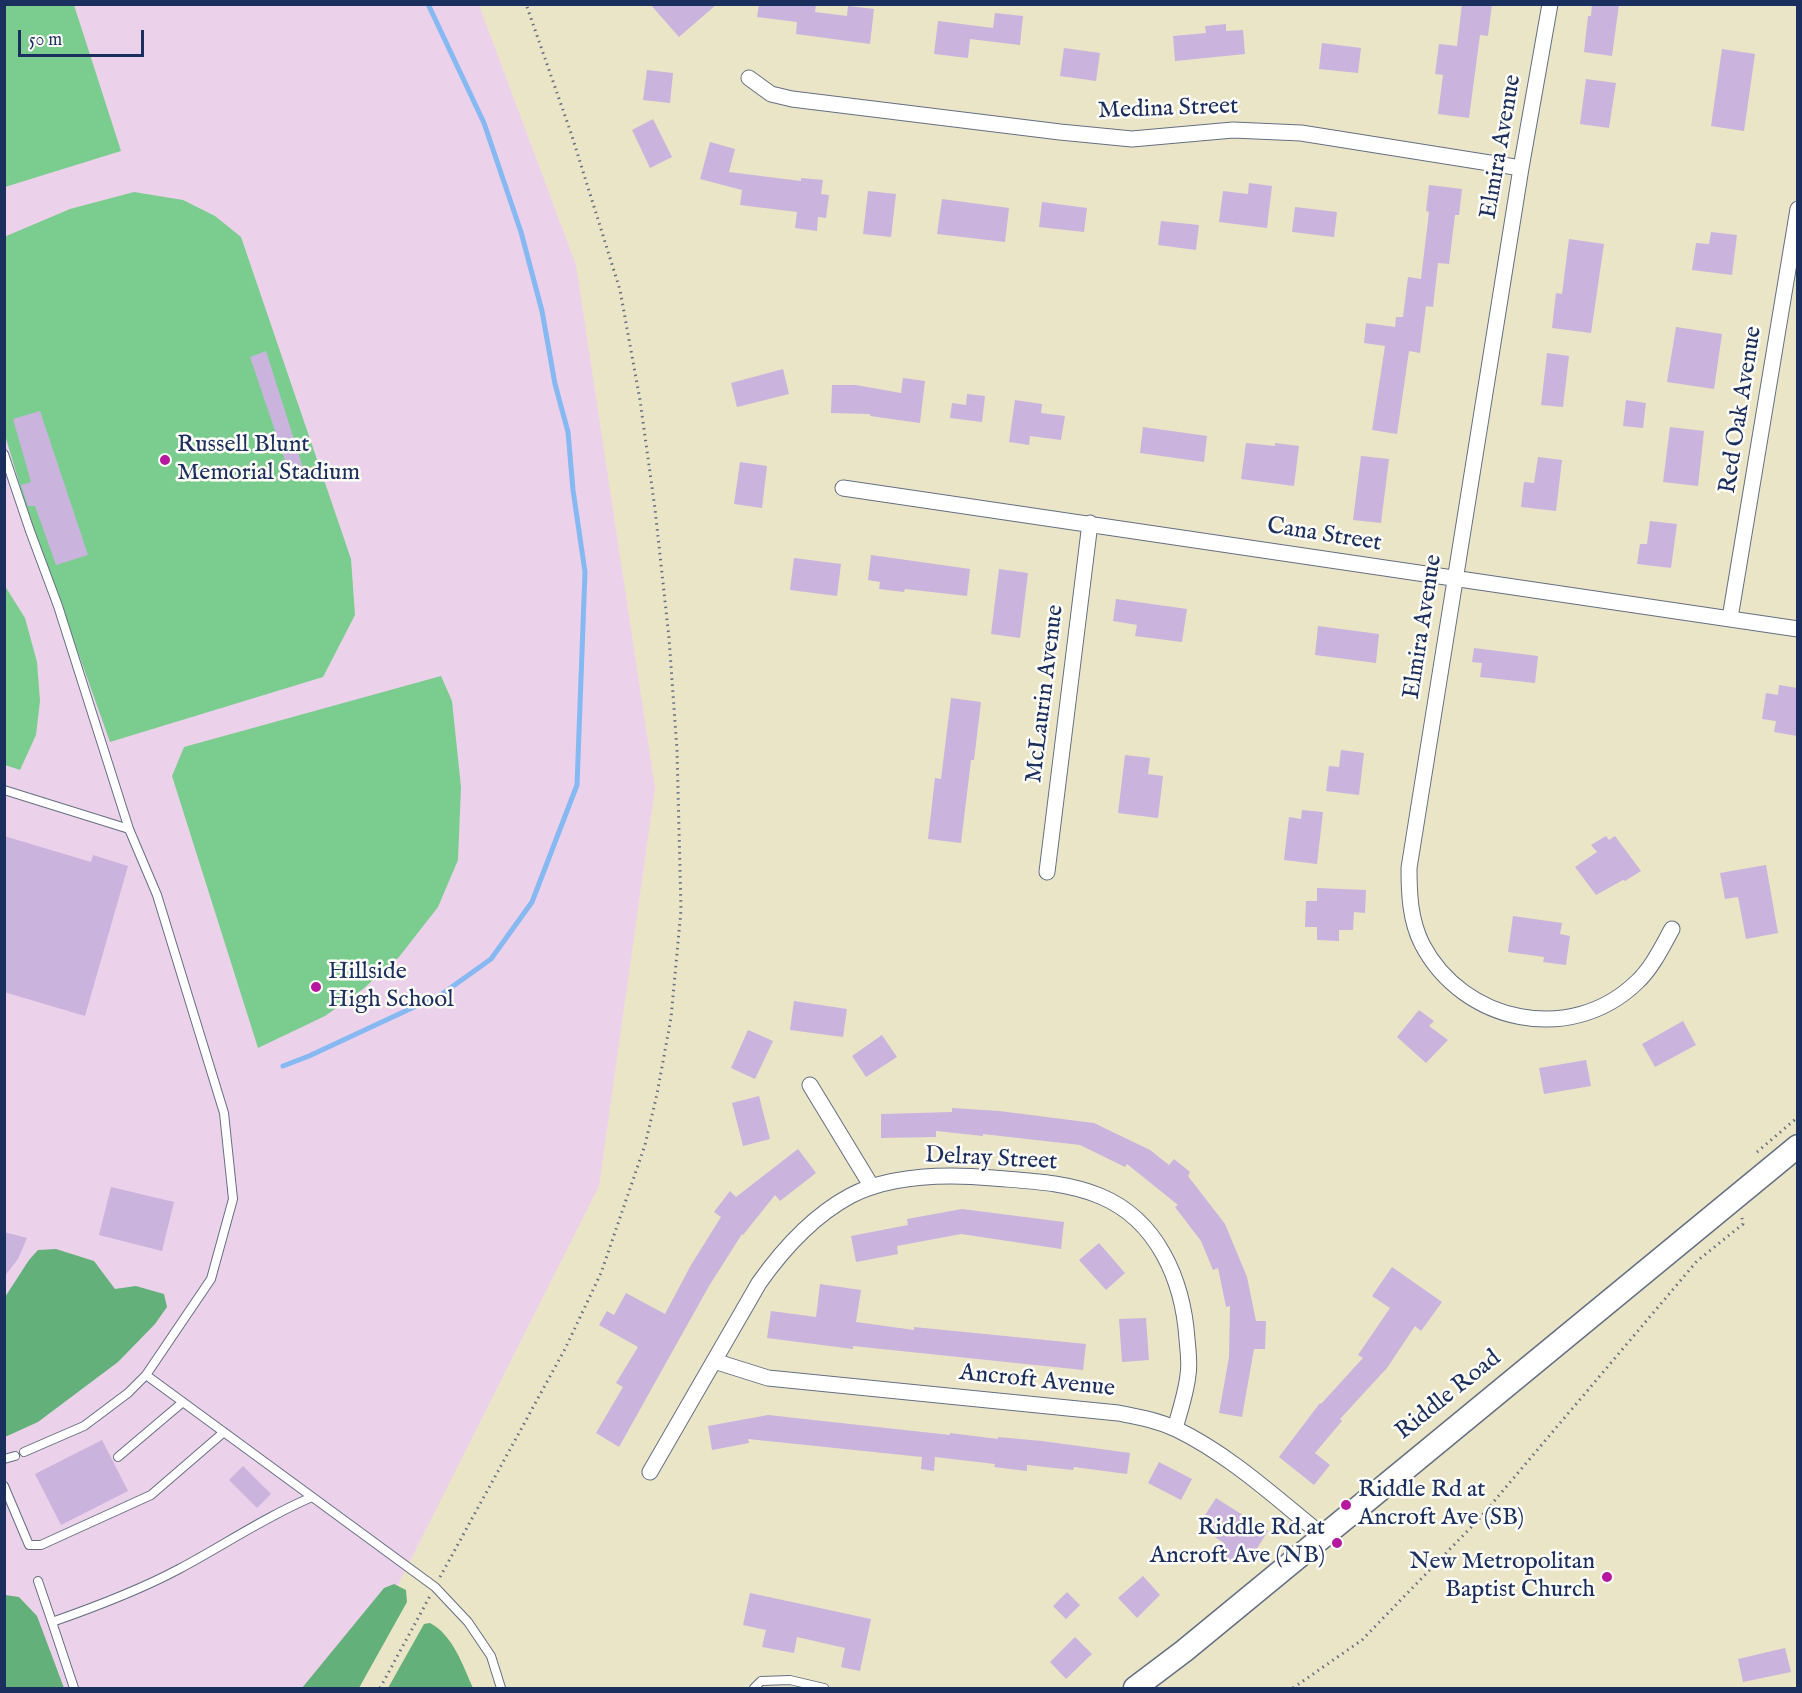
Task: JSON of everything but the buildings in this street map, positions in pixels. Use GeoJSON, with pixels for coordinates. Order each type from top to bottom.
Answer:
{"type":"FeatureCollection","features":[{"type":"Feature","properties":{"kind":"main road","name":"Riddle Road"},"geometry":{"type":"LineString","coordinates":[[1135,1689],[1739,1196],[1797,1146]]}},
{"type":"Feature","properties":{"kind":"street","name":"Elmira Avenue"},"geometry":{"type":"LineString","coordinates":[[1550,4],[1454,578],[1409,868],[1411,908],[1422,943],[1431,958],[1459,989],[1490,1008],[1523,1018],[1558,1018],[1590,1011],[1625,992],[1652,964],[1672,929]]}},
{"type":"Feature","properties":{"kind":"street","name":"Medina Street"},"geometry":{"type":"LineString","coordinates":[[749,78],[771,94],[792,99],[1060,132],[1132,139],[1209,131],[1268,130],[1339,138],[1521,168]]}},
{"type":"Feature","properties":{"kind":"street","name":"Red Oak Avenue"},"geometry":{"type":"LineString","coordinates":[[1730,618],[1797,209]]}},
{"type":"Feature","properties":{"kind":"street","name":"Cana Street"},"geometry":{"type":"LineString","coordinates":[[843,488],[1797,629]]}},
{"type":"Feature","properties":{"kind":"street","name":"McLaurin Avenue"},"geometry":{"type":"LineString","coordinates":[[1047,872],[1090,523]]}},
{"type":"Feature","properties":{"kind":"street"},"geometry":{"type":"LineString","coordinates":[[810,1085],[872,1187]]}},
{"type":"Feature","properties":{"kind":"street","name":"Delray Street"},"geometry":{"type":"LineString","coordinates":[[650,1472],[759,1283],[778,1255],[829,1209],[850,1196],[872,1187],[918,1178],[979,1177],[1076,1187],[1102,1196],[1120,1206],[1138,1222],[1167,1257],[1184,1306],[1189,1365],[1175,1428]]}},
{"type":"Feature","properties":{"kind":"street","name":"Ancroft Avenue"},"geometry":{"type":"LineString","coordinates":[[714,1361],[768,1378],[1118,1413],[1151,1419],[1175,1428],[1237,1466],[1322,1535]]}},
{"type":"Feature","properties":{"kind":"lane"},"geometry":{"type":"LineString","coordinates":[[4,454],[58,606],[129,829],[157,895],[224,1113],[233,1199],[211,1279],[146,1375],[128,1393],[84,1426],[24,1452]]}},
{"type":"Feature","properties":{"kind":"lane"},"geometry":{"type":"LineString","coordinates":[[4,790],[129,829]]}},
{"type":"Feature","properties":{"kind":"lane"},"geometry":{"type":"LineString","coordinates":[[146,1375],[435,1587],[468,1622],[491,1656],[501,1689]]}},
{"type":"Feature","properties":{"kind":"lane"},"geometry":{"type":"LineString","coordinates":[[118,1457],[183,1402]]}},
{"type":"Feature","properties":{"kind":"lane"},"geometry":{"type":"LineString","coordinates":[[4,1486],[29,1545],[41,1545],[151,1495],[224,1432]]}},
{"type":"Feature","properties":{"kind":"lane"},"geometry":{"type":"LineString","coordinates":[[4,1459],[15,1456]]}},
{"type":"Feature","properties":{"kind":"lane"},"geometry":{"type":"LineString","coordinates":[[52,1622],[116,1599],[178,1570],[263,1520],[312,1497]]}},
{"type":"Feature","properties":{"kind":"lane"},"geometry":{"type":"LineString","coordinates":[[38,1581],[75,1689]]}},
{"type":"Feature","properties":{"kind":"lane"},"geometry":{"type":"LineString","coordinates":[[754,1689],[761,1681],[790,1680],[824,1689]]}},
{"type":"Feature","properties":{"kind":"path"},"geometry":{"type":"LineString","coordinates":[[380,1689],[565,1349],[601,1273],[645,1145],[657,1094],[671,1018],[680,921],[677,750],[655,509],[640,400],[620,290],[571,134],[526,4]]}},
{"type":"Feature","properties":{"kind":"path"},"geometry":{"type":"LineString","coordinates":[[1754,1155],[1797,1117]]}},
{"type":"Feature","properties":{"kind":"path"},"geometry":{"type":"LineString","coordinates":[[1293,1689],[1362,1641],[1479,1520],[1697,1261],[1743,1224],[1739,1196]]}},
{"type":"Feature","properties":{"kind":"shaded area","name":"Hillside High School"},"geometry":{"type":"Polygon","coordinates":[[[5,5],[479,5],[576,265],[655,788],[599,1186],[346,1688],[5,1688],[5,5]]]}},
{"type":"Feature","properties":{"kind":"green space"},"geometry":{"type":"Polygon","coordinates":[[[5,4],[74,5],[121,151],[5,187],[5,4]]]}},
{"type":"Feature","properties":{"kind":"green space","name":"Russell Blunt Memorial Stadium"},"geometry":{"type":"Polygon","coordinates":[[[134,192],[183,200],[215,216],[241,237],[351,559],[355,615],[323,677],[110,742],[26,506],[5,435],[4,237],[70,209],[134,192]]]}},
{"type":"Feature","properties":{"kind":"green space"},"geometry":{"type":"Polygon","coordinates":[[[5,586],[25,618],[37,662],[40,701],[36,735],[20,770],[5,765],[5,586]]]}},
{"type":"Feature","properties":{"kind":"green space"},"geometry":{"type":"Polygon","coordinates":[[[441,676],[452,701],[461,787],[458,860],[438,907],[399,957],[363,989],[325,1016],[258,1048],[172,776],[184,747],[441,676]]]}},
{"type":"Feature","properties":{"kind":"green space"},"geometry":{"type":"Polygon","coordinates":[[[56,1249],[94,1261],[115,1289],[136,1286],[164,1294],[167,1307],[155,1324],[118,1362],[38,1422],[5,1437],[5,1297],[38,1250],[56,1249]]]}},
{"type":"Feature","properties":{"kind":"green space"},"geometry":{"type":"Polygon","coordinates":[[[394,1584],[406,1590],[407,1602],[359,1688],[302,1688],[384,1588],[394,1584]]]}},
{"type":"Feature","properties":{"kind":"green space"},"geometry":{"type":"Polygon","coordinates":[[[5,1595],[19,1597],[37,1616],[64,1688],[5,1688],[5,1595]]]}},
{"type":"Feature","properties":{"kind":"green space"},"geometry":{"type":"Polygon","coordinates":[[[430,1623],[438,1628],[451,1643],[473,1688],[388,1688],[424,1624],[430,1623]]]}},
{"type":"Feature","properties":{"kind":"waterway"},"geometry":{"type":"LineString","coordinates":[[283,1066],[442,994],[491,959],[532,902],[577,785],[585,572],[573,490],[568,432],[555,384],[542,311],[521,232],[484,123],[428,4]]}},
{"type":"Feature","properties":{"kind":"place","name":"Russell Blunt Memorial Stadium"},"geometry":{"type":"Point","coordinates":[165,460]}},
{"type":"Feature","properties":{"kind":"place","name":"Hillside High School"},"geometry":{"type":"Point","coordinates":[316,987]}},
{"type":"Feature","properties":{"kind":"place","name":"Riddle Rd at Ancroft Ave (SB)"},"geometry":{"type":"Point","coordinates":[1346,1505]}},
{"type":"Feature","properties":{"kind":"place","name":"Riddle Rd at Ancroft Ave (NB)"},"geometry":{"type":"Point","coordinates":[1337,1543]}},
{"type":"Feature","properties":{"kind":"place","name":"New Metropolitan Baptist Church"},"geometry":{"type":"Point","coordinates":[1607,1577]}}]}
